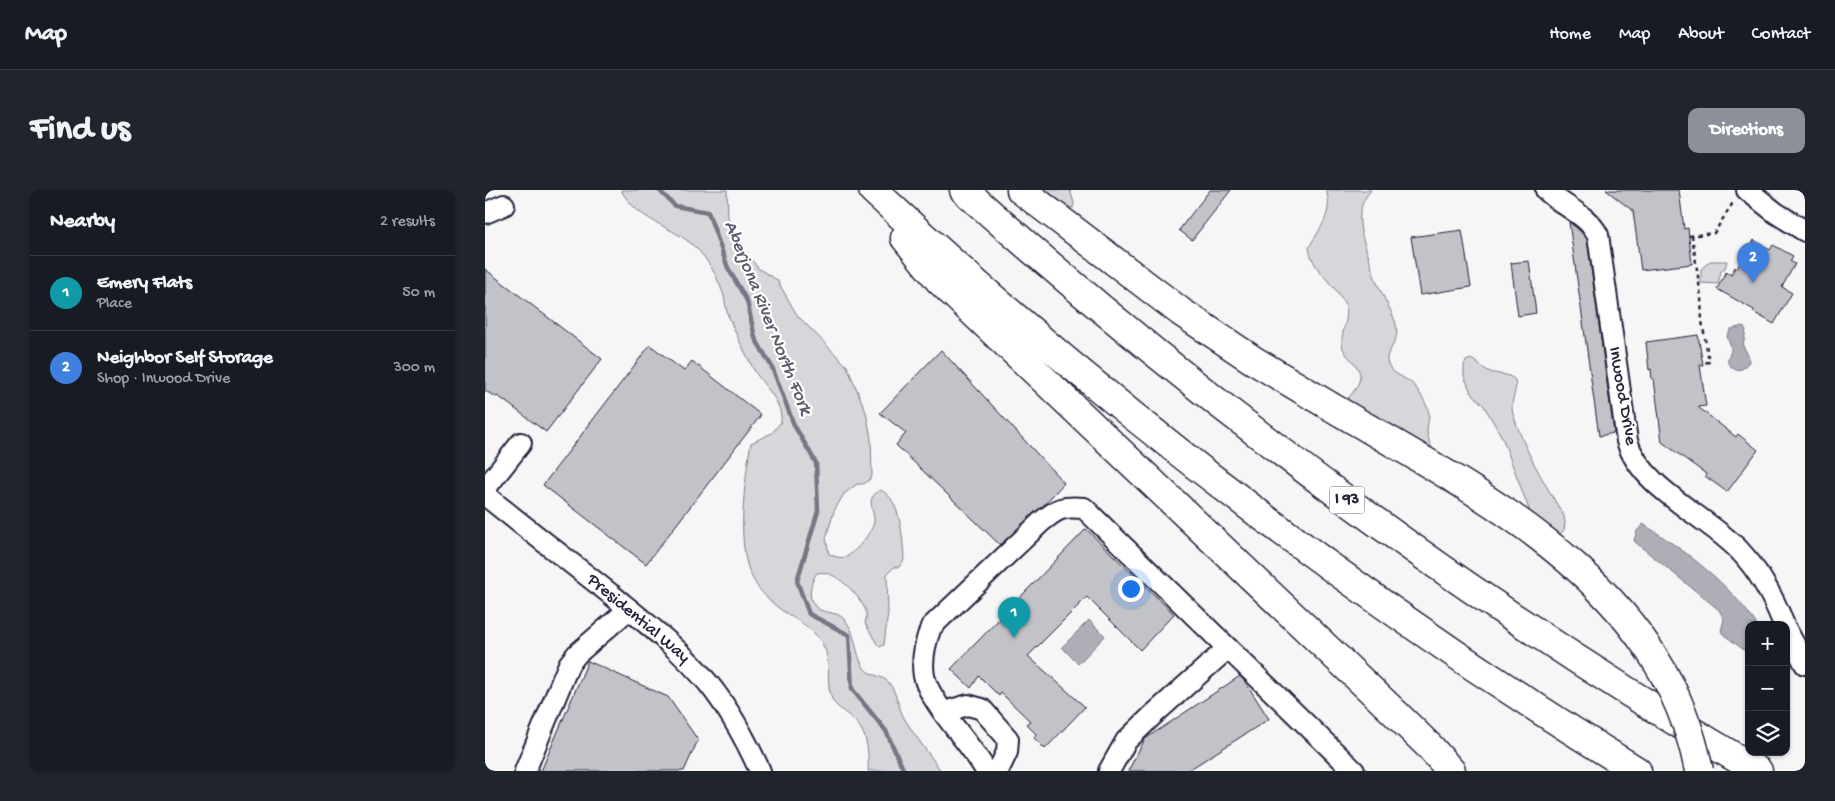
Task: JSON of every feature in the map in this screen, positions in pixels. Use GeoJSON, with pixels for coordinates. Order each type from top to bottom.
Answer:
{"type":"FeatureCollection","features":[{"type":"Feature","properties":{"kind":"highway"},"geometry":{"type":"LineString","coordinates":[[867,190],[939,280],[1392,710],[1430,747],[1451,771]]}},
{"type":"Feature","properties":{"kind":"highway"},"geometry":{"type":"LineString","coordinates":[[873,190],[1055,351],[1153,431],[1241,499],[1325,562],[1457,654],[1637,771]]}},
{"type":"Feature","properties":{"kind":"highway","name":"I 93"},"geometry":{"type":"LineString","coordinates":[[964,190],[1146,346],[1354,506],[1553,644],[1758,771]]}},
{"type":"Feature","properties":{"kind":"highway"},"geometry":{"type":"LineString","coordinates":[[1021,190],[1181,312],[1246,355],[1328,405],[1493,502],[1559,551],[1596,586],[1644,642],[1665,675],[1681,710],[1699,771]]}},
{"type":"Feature","properties":{"kind":"street","name":"Inwood Drive"},"geometry":{"type":"LineString","coordinates":[[1546,190],[1586,220],[1598,235],[1627,441],[1632,455],[1651,480],[1738,549],[1764,582],[1776,602],[1783,621]]}},
{"type":"Feature","properties":{"kind":"street"},"geometry":{"type":"LineString","coordinates":[[1741,194],[1805,231]]}},
{"type":"Feature","properties":{"kind":"street"},"geometry":{"type":"LineString","coordinates":[[485,213],[504,205]]}},
{"type":"Feature","properties":{"kind":"street"},"geometry":{"type":"LineString","coordinates":[[485,489],[521,442]]}},
{"type":"Feature","properties":{"kind":"street","name":"Presidential Way"},"geometry":{"type":"LineString","coordinates":[[485,495],[671,644],[709,684],[736,724],[760,771]]}},
{"type":"Feature","properties":{"kind":"street"},"geometry":{"type":"LineString","coordinates":[[986,771],[978,756],[935,699],[924,678],[923,652],[931,626],[1041,522],[1056,510],[1068,507],[1084,508],[1354,771]]}},
{"type":"Feature","properties":{"kind":"street"},"geometry":{"type":"LineString","coordinates":[[525,771],[569,664],[577,654],[629,609]]}},
{"type":"Feature","properties":{"kind":"street"},"geometry":{"type":"LineString","coordinates":[[1790,636],[1805,664]]}},
{"type":"Feature","properties":{"kind":"street"},"geometry":{"type":"LineString","coordinates":[[1109,771],[1127,741],[1154,714],[1228,648]]}},
{"type":"Feature","properties":{"kind":"street"},"geometry":{"type":"LineString","coordinates":[[944,712],[968,706],[982,709],[1008,739],[1007,752],[998,771]]}},
{"type":"Feature","properties":{"kind":"path"},"geometry":{"type":"LineString","coordinates":[[1702,363],[1709,362],[1691,236],[1714,233],[1741,194]]}},
{"type":"Feature","properties":{"kind":"shaded area"},"geometry":{"type":"Polygon","coordinates":[[[621,190],[727,190],[728,217],[737,242],[759,269],[777,280],[797,315],[847,366],[866,412],[871,438],[872,476],[866,483],[857,484],[844,494],[834,511],[826,538],[829,554],[843,557],[848,556],[855,550],[864,541],[873,526],[872,498],[880,490],[887,494],[897,510],[903,542],[904,560],[899,567],[894,567],[887,574],[888,612],[884,645],[880,647],[877,644],[865,623],[866,612],[859,598],[839,579],[824,573],[817,573],[810,593],[812,601],[817,608],[841,616],[848,624],[858,656],[864,668],[869,673],[883,678],[889,683],[904,718],[941,771],[868,771],[868,751],[863,732],[855,721],[835,704],[830,694],[828,659],[819,638],[808,627],[781,610],[755,583],[747,566],[743,533],[744,496],[748,462],[751,443],[772,433],[781,422],[779,407],[754,370],[728,315],[719,283],[705,258],[686,240],[637,209],[628,201],[621,190]]]}},
{"type":"Feature","properties":{"kind":"shaded area"},"geometry":{"type":"Polygon","coordinates":[[[1041,190],[1070,190],[1074,203],[1073,208],[1063,205],[1041,190]]]}},
{"type":"Feature","properties":{"kind":"shaded area"},"geometry":{"type":"Polygon","coordinates":[[[1326,190],[1371,190],[1362,206],[1360,223],[1374,277],[1397,329],[1395,341],[1388,355],[1388,364],[1393,371],[1413,384],[1428,408],[1428,438],[1440,462],[1346,400],[1357,387],[1360,377],[1358,368],[1345,353],[1342,344],[1347,310],[1338,293],[1314,262],[1309,247],[1325,220],[1328,206],[1326,190]]]}},
{"type":"Feature","properties":{"kind":"shaded area"},"geometry":{"type":"Polygon","coordinates":[[[1710,261],[1727,261],[1725,268],[1721,271],[1718,284],[1701,283],[1701,269],[1710,261]]]}},
{"type":"Feature","properties":{"kind":"shaded area"},"geometry":{"type":"Polygon","coordinates":[[[1743,326],[1746,330],[1743,346],[1749,357],[1749,362],[1742,369],[1736,370],[1728,362],[1731,348],[1727,336],[1731,329],[1743,326]]]}},
{"type":"Feature","properties":{"kind":"shaded area"},"geometry":{"type":"Polygon","coordinates":[[[1471,359],[1488,371],[1509,376],[1515,380],[1512,405],[1513,414],[1529,454],[1564,516],[1564,530],[1560,534],[1555,535],[1533,520],[1502,437],[1484,406],[1471,392],[1464,376],[1464,365],[1466,361],[1471,359]]]}},
{"type":"Feature","properties":{"kind":"shaded area"},"geometry":{"type":"Polygon","coordinates":[[[1643,524],[1675,545],[1706,569],[1733,595],[1754,621],[1745,621],[1745,651],[1721,631],[1724,619],[1719,610],[1635,542],[1637,531],[1643,524]]]}},
{"type":"Feature","properties":{"kind":"shaded area"},"geometry":{"type":"Polygon","coordinates":[[[1089,620],[1105,636],[1078,664],[1062,647],[1089,620]]]}},
{"type":"Feature","properties":{"kind":"building"},"geometry":{"type":"Polygon","coordinates":[[[1210,190],[1231,190],[1192,240],[1179,230],[1210,190]]]}},
{"type":"Feature","properties":{"kind":"building"},"geometry":{"type":"Polygon","coordinates":[[[1606,190],[1679,190],[1684,229],[1688,228],[1692,264],[1641,270],[1633,211],[1606,190]]]}},
{"type":"Feature","properties":{"kind":"building"},"geometry":{"type":"Polygon","coordinates":[[[1569,222],[1587,239],[1614,433],[1599,436],[1569,222]]]}},
{"type":"Feature","properties":{"kind":"building"},"geometry":{"type":"Polygon","coordinates":[[[1462,230],[1471,287],[1420,295],[1411,237],[1462,230]]]}},
{"type":"Feature","properties":{"kind":"building"},"geometry":{"type":"Polygon","coordinates":[[[1754,240],[1770,250],[1773,245],[1793,256],[1790,261],[1795,264],[1782,287],[1792,293],[1774,324],[1717,289],[1726,272],[1731,275],[1735,267],[1737,269],[1748,245],[1751,247],[1754,240]]]}},
{"type":"Feature","properties":{"kind":"building"},"geometry":{"type":"Polygon","coordinates":[[[1529,261],[1536,313],[1518,316],[1511,263],[1529,261]]]}},
{"type":"Feature","properties":{"kind":"building"},"geometry":{"type":"Polygon","coordinates":[[[485,269],[602,359],[546,432],[498,396],[485,391],[485,269]]]}},
{"type":"Feature","properties":{"kind":"building"},"geometry":{"type":"Polygon","coordinates":[[[1698,335],[1703,365],[1700,365],[1706,406],[1698,407],[1736,437],[1738,434],[1758,450],[1727,492],[1662,442],[1654,379],[1652,379],[1651,369],[1649,370],[1646,342],[1698,335]]]}},
{"type":"Feature","properties":{"kind":"building"},"geometry":{"type":"Polygon","coordinates":[[[650,345],[684,371],[692,361],[761,415],[646,564],[543,485],[650,345]]]}},
{"type":"Feature","properties":{"kind":"building"},"geometry":{"type":"Polygon","coordinates":[[[941,350],[1064,483],[1043,506],[1000,545],[896,445],[906,433],[880,413],[941,350]]]}},
{"type":"Feature","properties":{"kind":"building"},"geometry":{"type":"Polygon","coordinates":[[[1086,529],[1174,614],[1140,650],[1087,597],[1028,656],[1085,707],[1045,749],[1034,738],[1036,734],[1026,724],[1030,721],[1001,693],[999,696],[979,676],[971,688],[951,669],[1086,529]]]}},
{"type":"Feature","properties":{"kind":"building"},"geometry":{"type":"Polygon","coordinates":[[[588,661],[668,697],[698,740],[684,771],[541,771],[588,661]]]}},
{"type":"Feature","properties":{"kind":"building"},"geometry":{"type":"Polygon","coordinates":[[[1240,676],[1269,719],[1187,771],[1128,771],[1145,739],[1240,676]]]}},
{"type":"Feature","properties":{"kind":"waterway","name":"Aberjona River North Fork"},"geometry":{"type":"LineString","coordinates":[[659,190],[675,206],[708,212],[728,268],[747,301],[755,338],[772,367],[794,425],[816,463],[818,511],[797,581],[809,614],[849,635],[852,689],[886,731],[904,771]]}},
{"type":"Feature","properties":{"kind":"place","name":"Neighbor Self Storage"},"geometry":{"type":"Point","coordinates":[1753,283]}},
{"type":"Feature","properties":{"kind":"place","name":"Emery Flats"},"geometry":{"type":"Point","coordinates":[1014,638]}}]}
